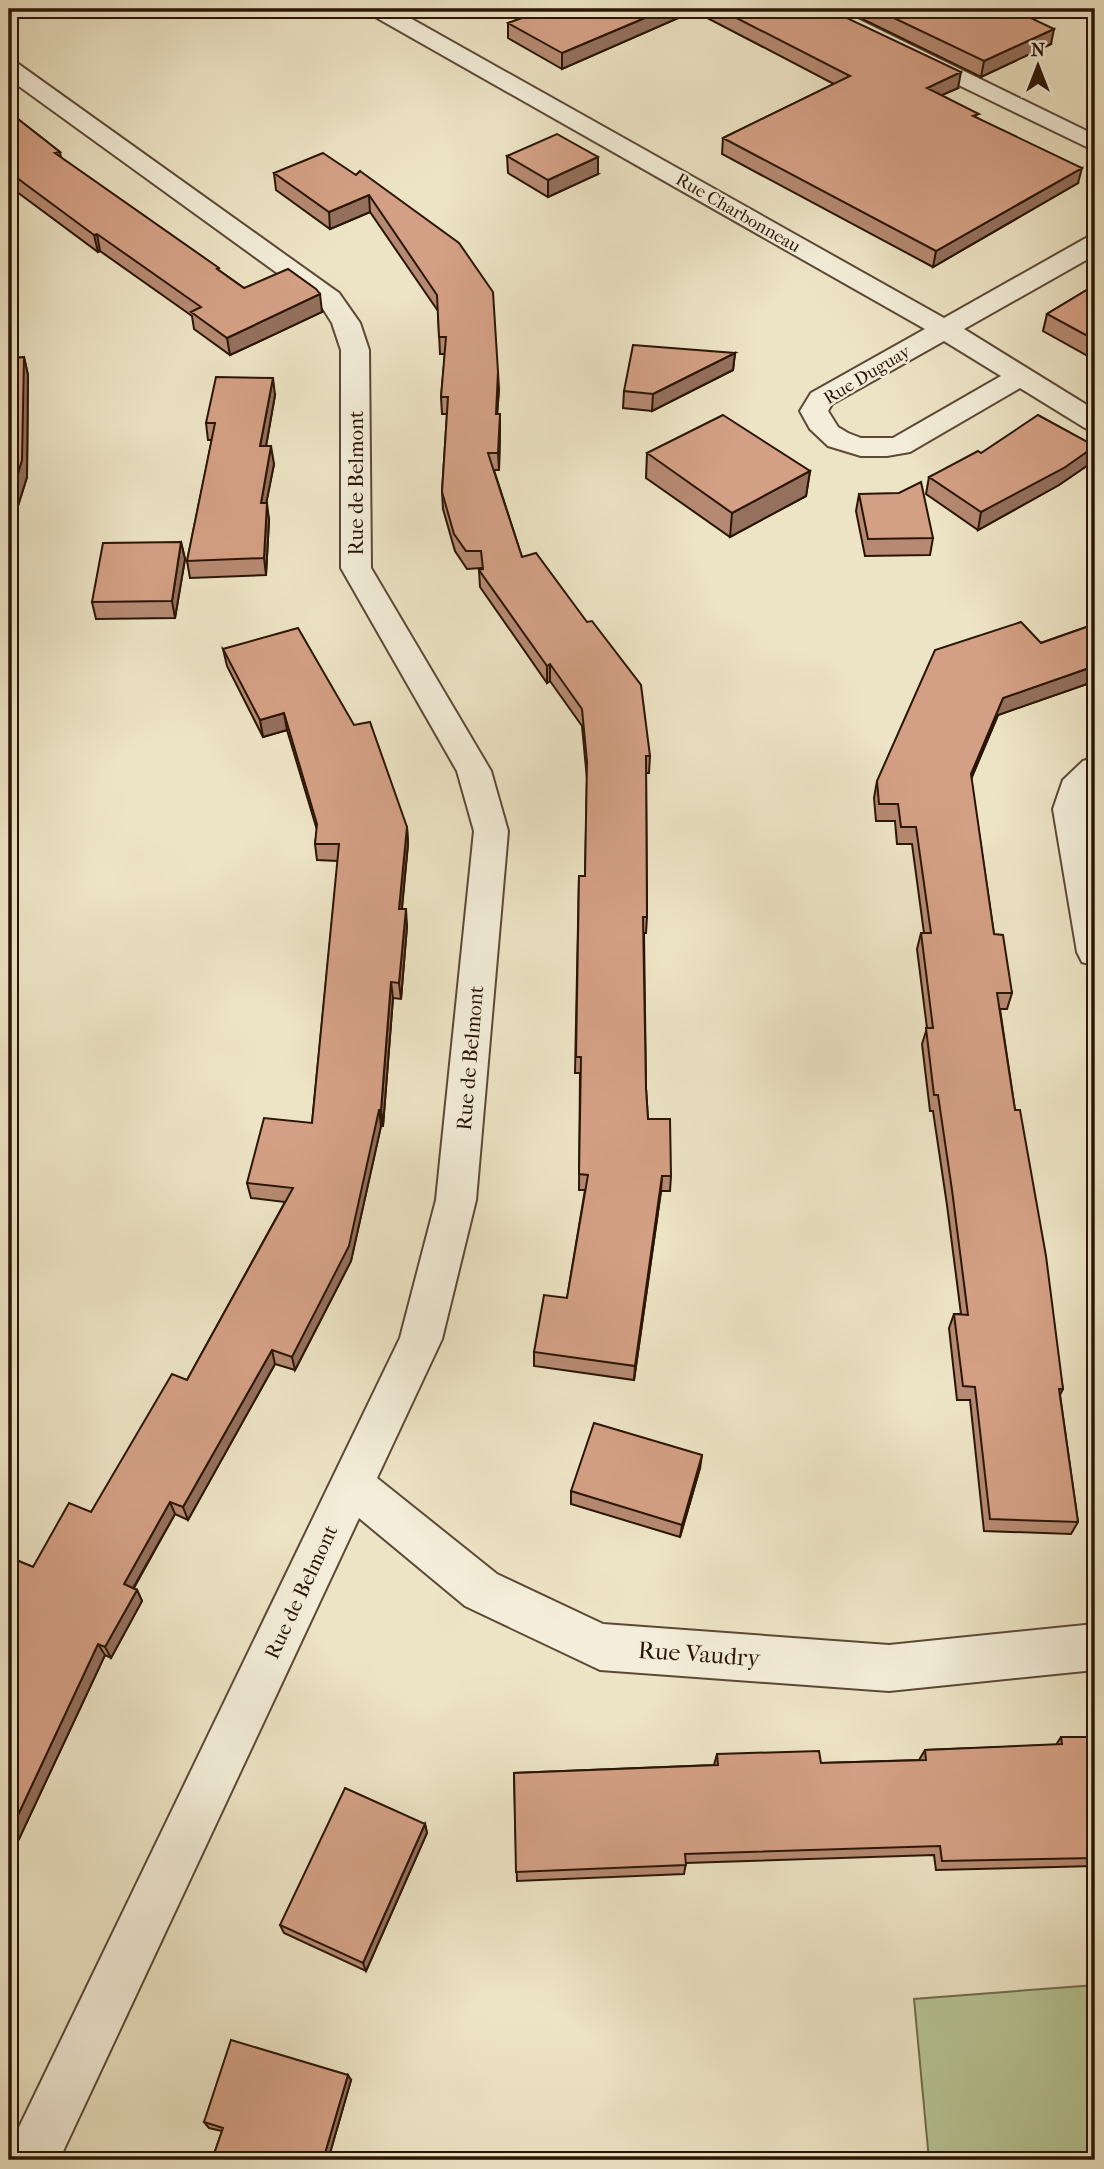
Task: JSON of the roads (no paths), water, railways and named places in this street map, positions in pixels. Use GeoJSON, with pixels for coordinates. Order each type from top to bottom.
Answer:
{"type":"FeatureCollection","features":[{"type":"Feature","properties":{"kind":"street","name":"Rue Charbonneau"},"geometry":{"type":"LineString","coordinates":[[378,9],[944,329],[1095,422]]}},
{"type":"Feature","properties":{"kind":"street"},"geometry":{"type":"LineString","coordinates":[[820,9],[1095,144]]}},
{"type":"Feature","properties":{"kind":"street","name":"Rue de Belmont"},"geometry":{"type":"LineString","coordinates":[[9,68],[330,299],[346,323],[355,350],[356,568],[474,771],[491,831],[456,1200],[421,1339],[31,2160]]}},
{"type":"Feature","properties":{"kind":"street","name":"Rue Duguay"},"geometry":{"type":"LineString","coordinates":[[1019,377],[900,446],[877,450],[854,447],[833,438],[818,424],[814,411],[821,399],[1095,244]]}},
{"type":"Feature","properties":{"kind":"street"},"geometry":{"type":"LineString","coordinates":[[1095,769],[1075,789],[1070,809],[1095,951]]}},
{"type":"Feature","properties":{"kind":"street","name":"Rue Vaudry"},"geometry":{"type":"LineString","coordinates":[[352,1485],[481,1590],[600,1647],[889,1668],[1095,1647]]}}]}
